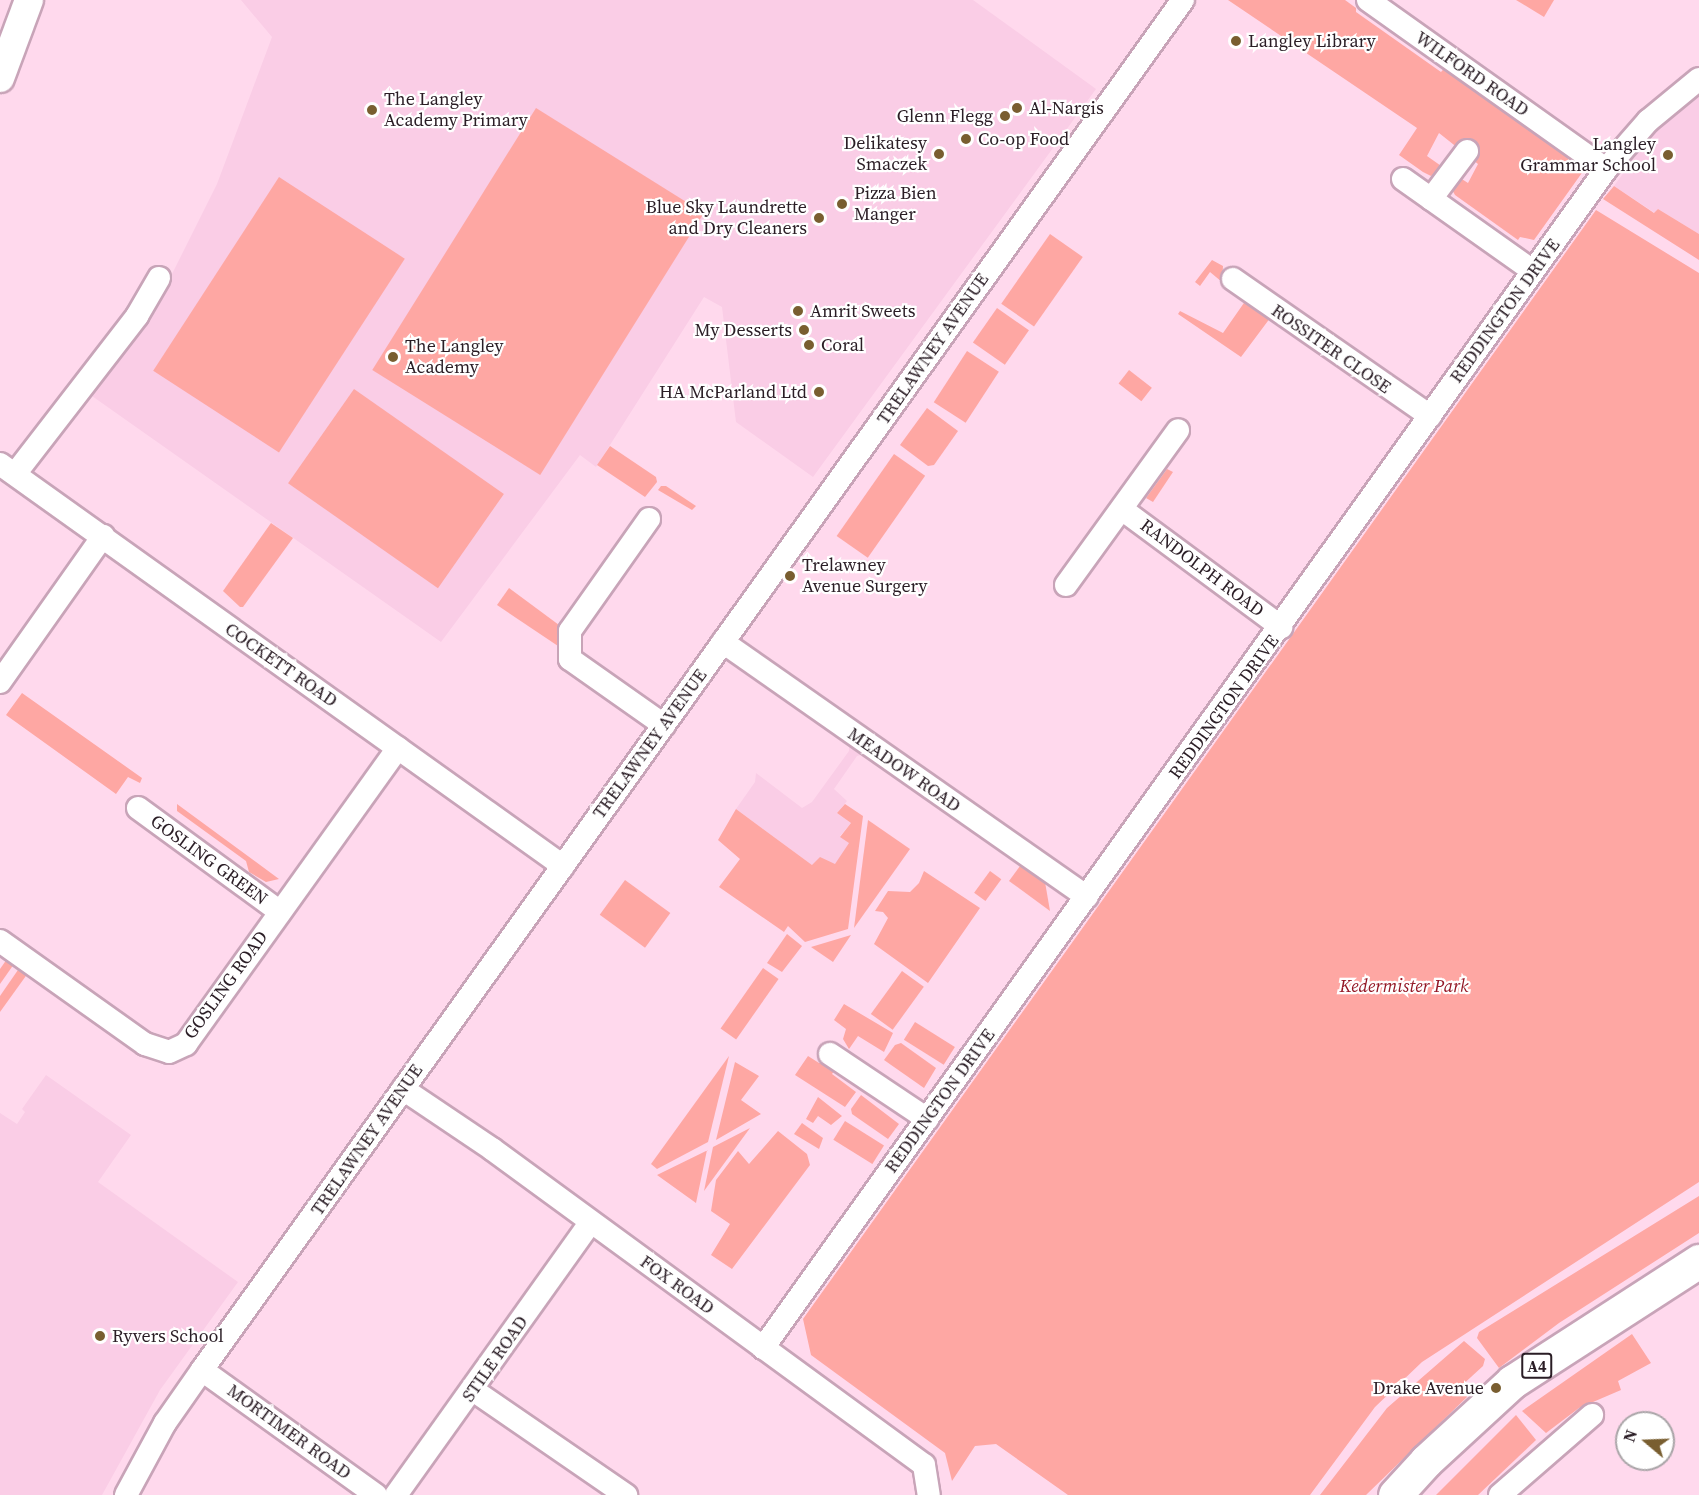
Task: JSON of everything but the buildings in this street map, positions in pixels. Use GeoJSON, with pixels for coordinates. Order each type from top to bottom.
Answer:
{"type":"FeatureCollection","features":[{"type":"Feature","properties":{"kind":"main road","name":"A4"},"geometry":{"type":"LineString","coordinates":[[1395,1495],[1425,1461],[1512,1382],[1699,1261]]}},
{"type":"Feature","properties":{"kind":"street"},"geometry":{"type":"LineString","coordinates":[[0,78],[29,0]]}},
{"type":"Feature","properties":{"kind":"street","name":"TRELAWNEY AVENUE"},"geometry":{"type":"LineString","coordinates":[[126,1495],[165,1423],[202,1370],[1183,0]]}},
{"type":"Feature","properties":{"kind":"street","name":"WILFORD ROAD"},"geometry":{"type":"LineString","coordinates":[[1368,0],[1606,169]]}},
{"type":"Feature","properties":{"kind":"street","name":"REDDINGTON DRIVE"},"geometry":{"type":"LineString","coordinates":[[763,1348],[1281,627],[1606,169],[1648,121],[1699,79]]}},
{"type":"Feature","properties":{"kind":"street"},"geometry":{"type":"LineString","coordinates":[[1431,199],[1467,150]]}},
{"type":"Feature","properties":{"kind":"street"},"geometry":{"type":"LineString","coordinates":[[1403,178],[1533,271]]}},
{"type":"Feature","properties":{"kind":"street"},"geometry":{"type":"LineString","coordinates":[[8,469],[138,316],[159,278]]}},
{"type":"Feature","properties":{"kind":"street","name":"ROSSITER CLOSE"},"geometry":{"type":"LineString","coordinates":[[1233,279],[1430,416]]}},
{"type":"Feature","properties":{"kind":"street"},"geometry":{"type":"LineString","coordinates":[[1066,585],[1123,510],[1178,430]]}},
{"type":"Feature","properties":{"kind":"street","name":"COCKETT ROAD"},"geometry":{"type":"LineString","coordinates":[[8,469],[563,866]]}},
{"type":"Feature","properties":{"kind":"street","name":"RANDOLPH ROAD"},"geometry":{"type":"LineString","coordinates":[[1123,510],[1281,627]]}},
{"type":"Feature","properties":{"kind":"street"},"geometry":{"type":"LineString","coordinates":[[649,519],[570,631],[570,659],[664,725]]}},
{"type":"Feature","properties":{"kind":"street"},"geometry":{"type":"LineString","coordinates":[[0,682],[103,536]]}},
{"type":"Feature","properties":{"kind":"street","name":"MEADOW ROAD"},"geometry":{"type":"LineString","coordinates":[[723,642],[1087,897]]}},
{"type":"Feature","properties":{"kind":"street","name":"GOSLING ROAD"},"geometry":{"type":"LineString","coordinates":[[0,941],[145,1044],[169,1052],[186,1044],[398,748]]}},
{"type":"Feature","properties":{"kind":"street","name":"GOSLING GREEN"},"geometry":{"type":"LineString","coordinates":[[138,808],[279,912]]}},
{"type":"Feature","properties":{"kind":"street"},"geometry":{"type":"LineString","coordinates":[[830,1054],[927,1119]]}},
{"type":"Feature","properties":{"kind":"street","name":"FOX ROAD"},"geometry":{"type":"LineString","coordinates":[[403,1089],[591,1222],[924,1465],[929,1495]]}},
{"type":"Feature","properties":{"kind":"street","name":"STILE ROAD"},"geometry":{"type":"LineString","coordinates":[[396,1495],[591,1222]]}},
{"type":"Feature","properties":{"kind":"street","name":"MORTIMER ROAD"},"geometry":{"type":"LineString","coordinates":[[202,1370],[376,1495]]}},
{"type":"Feature","properties":{"kind":"street"},"geometry":{"type":"LineString","coordinates":[[473,1390],[626,1495]]}},
{"type":"Feature","properties":{"kind":"street"},"geometry":{"type":"LineString","coordinates":[[1500,1495],[1592,1415]]}},
{"type":"Feature","properties":{"kind":"shaded area","name":"The Langley Academy"},"geometry":{"type":"Polygon","coordinates":[[[241,0],[973,0],[1096,89],[813,477],[736,422],[722,307],[704,297],[596,467],[580,455],[441,642],[92,396],[150,318],[217,184],[272,37],[241,0]]]}},
{"type":"Feature","properties":{"kind":"shaded area","name":"Langley Grammar School"},"geometry":{"type":"Polygon","coordinates":[[[1699,91],[1699,234],[1658,209],[1655,213],[1614,186],[1659,124],[1699,91]]]}},
{"type":"Feature","properties":{"kind":"shaded area"},"geometry":{"type":"Polygon","coordinates":[[[849,743],[867,753],[857,756],[834,789],[847,801],[837,813],[851,823],[840,836],[850,842],[836,864],[812,865],[736,809],[755,782],[756,773],[802,808],[812,802],[849,751],[849,743]]]}},
{"type":"Feature","properties":{"kind":"shaded area","name":"Ryvers School"},"geometry":{"type":"Polygon","coordinates":[[[46,1075],[131,1135],[98,1182],[238,1282],[160,1390],[102,1495],[0,1495],[0,1113],[17,1124],[25,1112],[22,1109],[46,1075]]]}},
{"type":"Feature","properties":{"kind":"green space"},"geometry":{"type":"Polygon","coordinates":[[[1228,0],[1345,0],[1356,8],[1356,12],[1441,72],[1451,61],[1579,149],[1584,170],[1534,240],[1520,237],[1518,240],[1455,195],[1450,186],[1454,174],[1468,183],[1478,164],[1439,133],[1427,156],[1444,168],[1431,176],[1423,172],[1399,155],[1417,128],[1228,0]]]}},
{"type":"Feature","properties":{"kind":"green space"},"geometry":{"type":"Polygon","coordinates":[[[1516,0],[1554,0],[1544,17],[1516,0]]]}},
{"type":"Feature","properties":{"kind":"green space"},"geometry":{"type":"Polygon","coordinates":[[[536,108],[704,213],[540,475],[372,370],[536,108]]]}},
{"type":"Feature","properties":{"kind":"green space"},"geometry":{"type":"Polygon","coordinates":[[[279,177],[405,259],[279,452],[153,371],[279,177]]]}},
{"type":"Feature","properties":{"kind":"green space"},"geometry":{"type":"Polygon","coordinates":[[[1614,186],[1654,213],[1658,209],[1699,234],[1699,260],[1603,199],[1614,186]]]}},
{"type":"Feature","properties":{"kind":"green space","name":"Kedermister Park"},"geometry":{"type":"Polygon","coordinates":[[[1596,210],[1699,273],[1699,1182],[1422,1362],[1375,1407],[1310,1495],[1068,1495],[996,1444],[975,1446],[952,1481],[945,1453],[811,1355],[803,1319],[1596,210]]]}},
{"type":"Feature","properties":{"kind":"green space"},"geometry":{"type":"Polygon","coordinates":[[[1050,234],[1083,257],[1034,327],[1001,304],[1050,234]]]}},
{"type":"Feature","properties":{"kind":"green space"},"geometry":{"type":"Polygon","coordinates":[[[1212,260],[1223,266],[1222,282],[1210,272],[1200,286],[1195,282],[1212,260]]]}},
{"type":"Feature","properties":{"kind":"green space"},"geometry":{"type":"Polygon","coordinates":[[[1246,300],[1279,306],[1241,357],[1178,314],[1180,311],[1223,333],[1246,300]]]}},
{"type":"Feature","properties":{"kind":"green space"},"geometry":{"type":"Polygon","coordinates":[[[997,308],[1029,330],[1005,365],[973,342],[997,308]]]}},
{"type":"Feature","properties":{"kind":"green space"},"geometry":{"type":"Polygon","coordinates":[[[967,351],[999,372],[966,423],[934,402],[967,351]]]}},
{"type":"Feature","properties":{"kind":"green space"},"geometry":{"type":"Polygon","coordinates":[[[1129,370],[1152,388],[1141,401],[1119,383],[1129,370]]]}},
{"type":"Feature","properties":{"kind":"green space"},"geometry":{"type":"Polygon","coordinates":[[[354,389],[504,494],[438,588],[288,483],[354,389]]]}},
{"type":"Feature","properties":{"kind":"green space"},"geometry":{"type":"Polygon","coordinates":[[[927,408],[958,431],[934,465],[928,466],[900,445],[927,408]]]}},
{"type":"Feature","properties":{"kind":"green space"},"geometry":{"type":"Polygon","coordinates":[[[610,446],[656,477],[657,482],[645,497],[597,465],[610,446]]]}},
{"type":"Feature","properties":{"kind":"green space"},"geometry":{"type":"Polygon","coordinates":[[[894,454],[925,476],[868,558],[837,536],[894,454]]]}},
{"type":"Feature","properties":{"kind":"green space"},"geometry":{"type":"Polygon","coordinates":[[[1167,469],[1173,472],[1153,502],[1146,498],[1167,469]]]}},
{"type":"Feature","properties":{"kind":"green space"},"geometry":{"type":"Polygon","coordinates":[[[661,486],[666,486],[696,506],[692,510],[658,490],[661,486]]]}},
{"type":"Feature","properties":{"kind":"green space"},"geometry":{"type":"Polygon","coordinates":[[[271,523],[293,538],[243,607],[240,607],[223,591],[271,523]]]}},
{"type":"Feature","properties":{"kind":"green space"},"geometry":{"type":"Polygon","coordinates":[[[509,588],[559,625],[558,646],[497,605],[509,588]]]}},
{"type":"Feature","properties":{"kind":"green space"},"geometry":{"type":"Polygon","coordinates":[[[22,693],[142,778],[140,783],[128,777],[116,794],[6,715],[22,693]]]}},
{"type":"Feature","properties":{"kind":"green space"},"geometry":{"type":"Polygon","coordinates":[[[177,804],[279,879],[266,882],[249,872],[246,861],[177,811],[177,804]]]}},
{"type":"Feature","properties":{"kind":"green space"},"geometry":{"type":"Polygon","coordinates":[[[845,804],[863,816],[848,929],[805,942],[788,926],[784,932],[719,887],[740,859],[718,840],[736,809],[812,865],[820,857],[835,864],[849,843],[840,837],[851,823],[837,813],[845,804]]]}},
{"type":"Feature","properties":{"kind":"green space"},"geometry":{"type":"Polygon","coordinates":[[[868,820],[910,849],[854,928],[868,820]]]}},
{"type":"Feature","properties":{"kind":"green space"},"geometry":{"type":"Polygon","coordinates":[[[1020,866],[1045,882],[1050,911],[1009,881],[1020,866]]]}},
{"type":"Feature","properties":{"kind":"green space"},"geometry":{"type":"Polygon","coordinates":[[[924,871],[980,908],[928,983],[874,944],[888,918],[883,912],[875,911],[888,891],[910,892],[919,883],[924,871]]]}},
{"type":"Feature","properties":{"kind":"green space"},"geometry":{"type":"Polygon","coordinates":[[[990,871],[1001,879],[985,901],[974,893],[990,871]]]}},
{"type":"Feature","properties":{"kind":"green space"},"geometry":{"type":"Polygon","coordinates":[[[625,880],[670,913],[645,948],[600,915],[625,880]]]}},
{"type":"Feature","properties":{"kind":"green space"},"geometry":{"type":"Polygon","coordinates":[[[787,934],[802,946],[782,972],[767,963],[787,934]]]}},
{"type":"Feature","properties":{"kind":"green space"},"geometry":{"type":"Polygon","coordinates":[[[851,935],[833,962],[811,947],[851,935]]]}},
{"type":"Feature","properties":{"kind":"green space"},"geometry":{"type":"Polygon","coordinates":[[[7,959],[14,964],[0,984],[0,969],[7,959]]]}},
{"type":"Feature","properties":{"kind":"green space"},"geometry":{"type":"Polygon","coordinates":[[[20,967],[28,973],[0,1012],[0,996],[20,967]]]}},
{"type":"Feature","properties":{"kind":"green space"},"geometry":{"type":"Polygon","coordinates":[[[763,968],[779,979],[736,1040],[721,1029],[763,968]]]}},
{"type":"Feature","properties":{"kind":"green space"},"geometry":{"type":"Polygon","coordinates":[[[902,971],[924,987],[893,1030],[871,1014],[902,971]]]}},
{"type":"Feature","properties":{"kind":"green space"},"geometry":{"type":"Polygon","coordinates":[[[844,1004],[893,1033],[884,1052],[858,1036],[849,1049],[843,1039],[846,1029],[834,1020],[844,1004]]]}},
{"type":"Feature","properties":{"kind":"green space"},"geometry":{"type":"Polygon","coordinates":[[[915,1022],[955,1047],[944,1065],[904,1040],[915,1022]]]}},
{"type":"Feature","properties":{"kind":"green space"},"geometry":{"type":"Polygon","coordinates":[[[901,1043],[936,1068],[924,1088],[884,1060],[895,1045],[901,1043]]]}},
{"type":"Feature","properties":{"kind":"green space"},"geometry":{"type":"Polygon","coordinates":[[[729,1056],[708,1142],[657,1169],[651,1164],[729,1056]]]}},
{"type":"Feature","properties":{"kind":"green space"},"geometry":{"type":"Polygon","coordinates":[[[808,1056],[819,1063],[831,1059],[841,1061],[832,1074],[856,1092],[845,1107],[795,1075],[808,1056]]]}},
{"type":"Feature","properties":{"kind":"green space"},"geometry":{"type":"Polygon","coordinates":[[[735,1062],[759,1076],[741,1100],[761,1114],[716,1140],[735,1062]]]}},
{"type":"Feature","properties":{"kind":"green space"},"geometry":{"type":"Polygon","coordinates":[[[861,1095],[899,1124],[888,1139],[852,1114],[851,1109],[861,1095]]]}},
{"type":"Feature","properties":{"kind":"green space"},"geometry":{"type":"Polygon","coordinates":[[[818,1097],[842,1116],[831,1125],[818,1116],[813,1123],[806,1119],[818,1097]]]}},
{"type":"Feature","properties":{"kind":"green space"},"geometry":{"type":"Polygon","coordinates":[[[845,1121],[884,1145],[872,1164],[833,1140],[845,1121]]]}},
{"type":"Feature","properties":{"kind":"green space"},"geometry":{"type":"Polygon","coordinates":[[[802,1123],[823,1138],[819,1149],[794,1134],[802,1123]]]}},
{"type":"Feature","properties":{"kind":"green space"},"geometry":{"type":"Polygon","coordinates":[[[750,1128],[704,1191],[713,1147],[750,1128]]]}},
{"type":"Feature","properties":{"kind":"green space"},"geometry":{"type":"Polygon","coordinates":[[[778,1131],[807,1154],[810,1165],[732,1269],[711,1255],[730,1224],[711,1211],[716,1180],[738,1151],[749,1164],[778,1131]]]}},
{"type":"Feature","properties":{"kind":"green space"},"geometry":{"type":"Polygon","coordinates":[[[707,1151],[696,1203],[657,1175],[707,1151]]]}},
{"type":"Feature","properties":{"kind":"green space"},"geometry":{"type":"Polygon","coordinates":[[[1699,1196],[1699,1233],[1559,1323],[1499,1368],[1477,1338],[1479,1332],[1699,1196]]]}},
{"type":"Feature","properties":{"kind":"green space"},"geometry":{"type":"Polygon","coordinates":[[[1632,1334],[1651,1363],[1618,1381],[1621,1390],[1579,1408],[1546,1433],[1522,1411],[1632,1334]]]}},
{"type":"Feature","properties":{"kind":"green space"},"geometry":{"type":"Polygon","coordinates":[[[1464,1341],[1485,1359],[1483,1366],[1459,1388],[1467,1397],[1366,1495],[1320,1495],[1387,1408],[1464,1341]]]}},
{"type":"Feature","properties":{"kind":"green space"},"geometry":{"type":"Polygon","coordinates":[[[1516,1415],[1536,1440],[1478,1495],[1436,1495],[1516,1415]]]}},
{"type":"Feature","properties":{"kind":"place","name":"Langley Library"},"geometry":{"type":"Point","coordinates":[1236,41]}},
{"type":"Feature","properties":{"kind":"place","name":"Al-Nargis"},"geometry":{"type":"Point","coordinates":[1017,108]}},
{"type":"Feature","properties":{"kind":"place","name":"The Langley Academy Primary"},"geometry":{"type":"Point","coordinates":[372,110]}},
{"type":"Feature","properties":{"kind":"place","name":"Glenn Flegg"},"geometry":{"type":"Point","coordinates":[1005,116]}},
{"type":"Feature","properties":{"kind":"place","name":"Co-op Food"},"geometry":{"type":"Point","coordinates":[966,139]}},
{"type":"Feature","properties":{"kind":"place","name":"Delikatesy Smaczek"},"geometry":{"type":"Point","coordinates":[939,154]}},
{"type":"Feature","properties":{"kind":"place","name":"Langley Grammar School"},"geometry":{"type":"Point","coordinates":[1668,155]}},
{"type":"Feature","properties":{"kind":"place","name":"Pizza Bien Manger"},"geometry":{"type":"Point","coordinates":[842,204]}},
{"type":"Feature","properties":{"kind":"place","name":"Blue Sky Laundrette and Dry Cleaners"},"geometry":{"type":"Point","coordinates":[819,218]}},
{"type":"Feature","properties":{"kind":"place","name":"Amrit Sweets"},"geometry":{"type":"Point","coordinates":[798,311]}},
{"type":"Feature","properties":{"kind":"place","name":"My Desserts"},"geometry":{"type":"Point","coordinates":[804,330]}},
{"type":"Feature","properties":{"kind":"place","name":"Coral"},"geometry":{"type":"Point","coordinates":[809,345]}},
{"type":"Feature","properties":{"kind":"place","name":"The Langley Academy"},"geometry":{"type":"Point","coordinates":[393,357]}},
{"type":"Feature","properties":{"kind":"place","name":"HA McParland Ltd"},"geometry":{"type":"Point","coordinates":[819,392]}},
{"type":"Feature","properties":{"kind":"place","name":"Trelawney Avenue Surgery"},"geometry":{"type":"Point","coordinates":[790,576]}},
{"type":"Feature","properties":{"kind":"place","name":"Ryvers School"},"geometry":{"type":"Point","coordinates":[100,1336]}},
{"type":"Feature","properties":{"kind":"place","name":"Drake Avenue"},"geometry":{"type":"Point","coordinates":[1496,1388]}}]}
